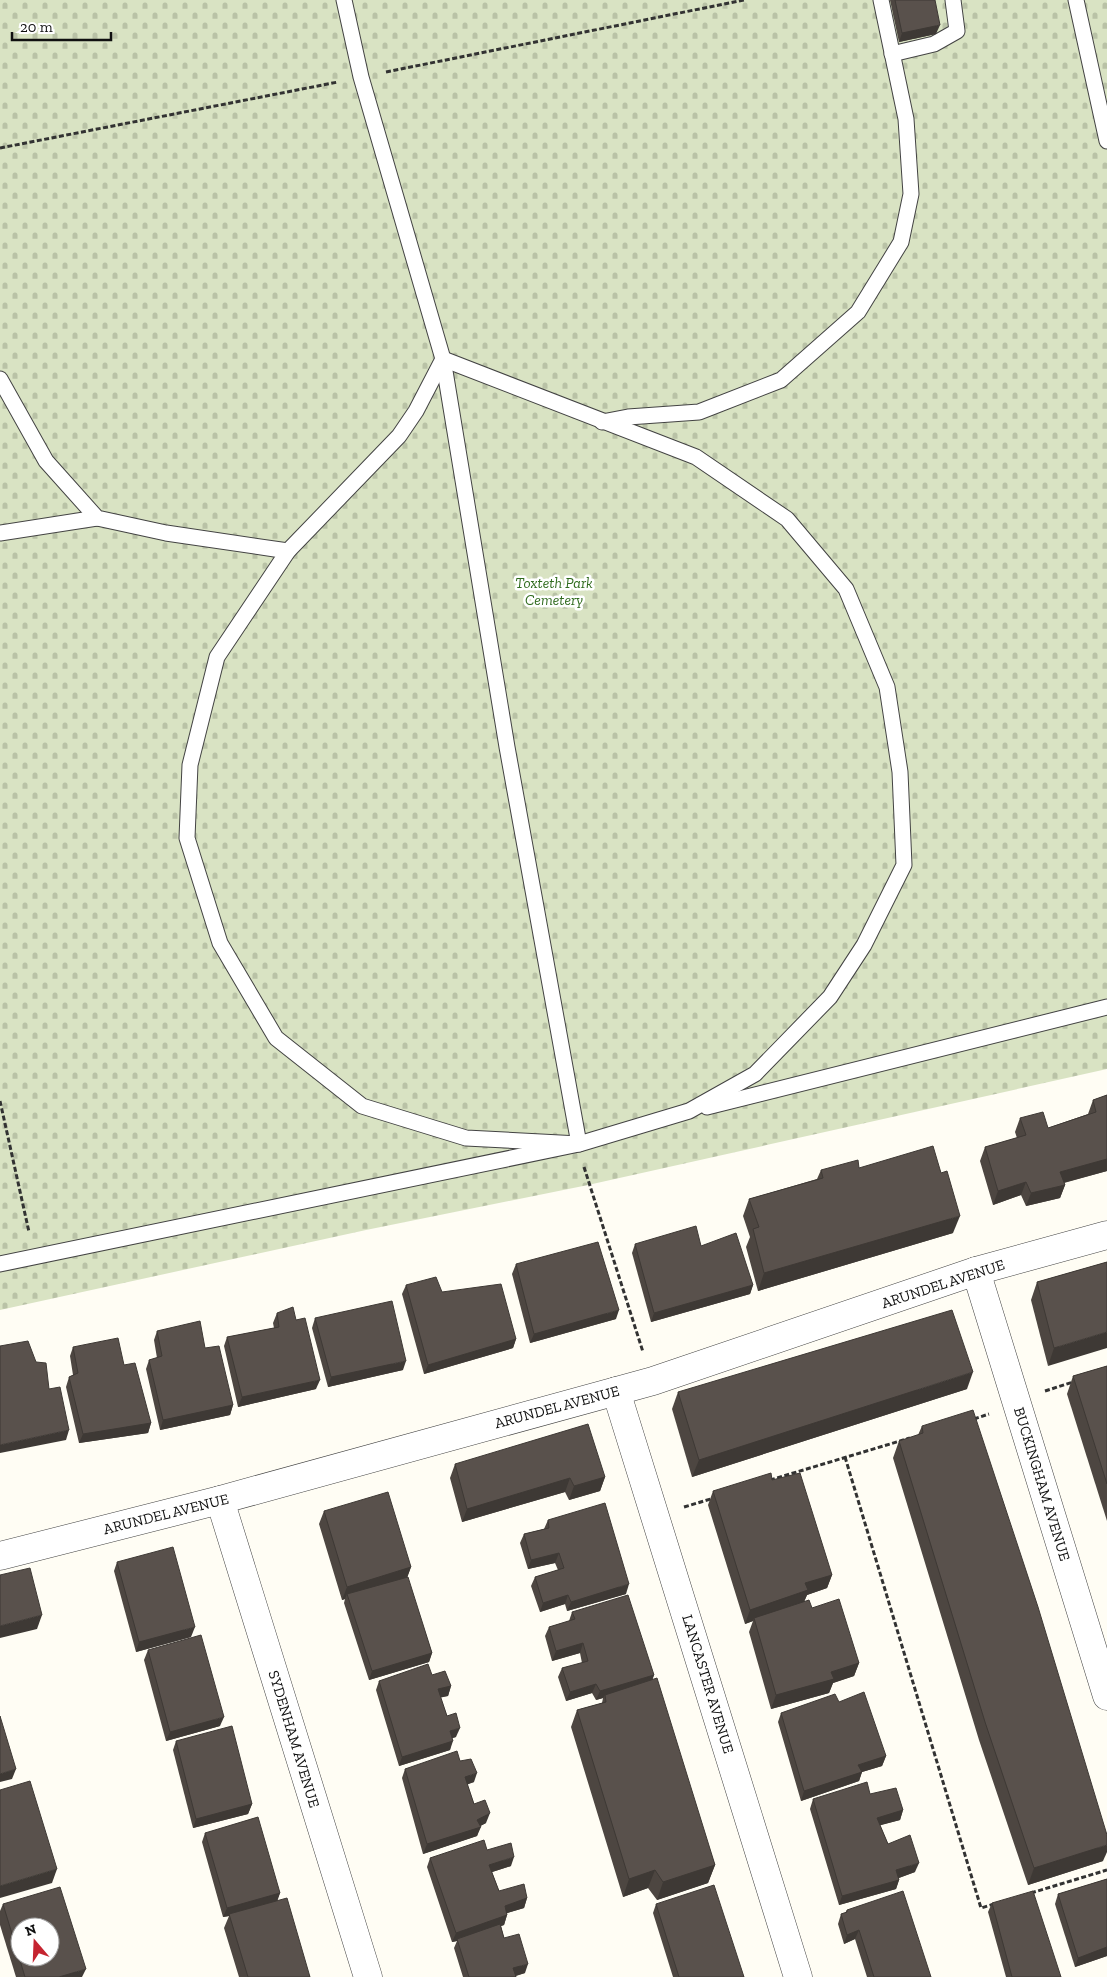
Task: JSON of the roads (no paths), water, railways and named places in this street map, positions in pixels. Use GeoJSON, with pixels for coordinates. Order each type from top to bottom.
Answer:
{"type":"FeatureCollection","features":[{"type":"Feature","properties":{"kind":"street","name":"ARUNDEL AVENUE"},"geometry":{"type":"LineString","coordinates":[[0,1556],[220,1500],[653,1381],[976,1271],[1107,1234]]}},
{"type":"Feature","properties":{"kind":"street","name":"BUCKINGHAM AVENUE"},"geometry":{"type":"LineString","coordinates":[[976,1271],[1107,1696]]}},
{"type":"Feature","properties":{"kind":"street","name":"LANCASTER AVENUE"},"geometry":{"type":"LineString","coordinates":[[616,1391],[798,1977]]}},
{"type":"Feature","properties":{"kind":"street","name":"SYDENHAM AVENUE"},"geometry":{"type":"LineString","coordinates":[[220,1500],[368,1977]]}},
{"type":"Feature","properties":{"kind":"lane"},"geometry":{"type":"LineString","coordinates":[[344,0],[360,77],[443,359],[507,747],[579,1144]]}},
{"type":"Feature","properties":{"kind":"lane"},"geometry":{"type":"LineString","coordinates":[[601,422],[628,417],[699,412],[781,380],[858,312],[901,242],[911,194],[906,119],[881,0]]}},
{"type":"Feature","properties":{"kind":"lane"},"geometry":{"type":"LineString","coordinates":[[892,54],[934,44],[957,31],[953,0]]}},
{"type":"Feature","properties":{"kind":"lane"},"geometry":{"type":"LineString","coordinates":[[1076,0],[1107,141]]}},
{"type":"Feature","properties":{"kind":"lane"},"geometry":{"type":"LineString","coordinates":[[443,359],[601,422],[696,457],[787,519],[846,589],[887,687],[900,772],[904,865],[864,945],[830,997],[755,1074],[689,1111]]}},
{"type":"Feature","properties":{"kind":"lane"},"geometry":{"type":"LineString","coordinates":[[443,359],[416,411],[399,436],[288,551],[217,657],[190,765],[187,838],[220,943],[276,1038],[362,1106],[466,1138],[579,1144]]}},
{"type":"Feature","properties":{"kind":"lane"},"geometry":{"type":"LineString","coordinates":[[0,379],[46,461],[97,518]]}},
{"type":"Feature","properties":{"kind":"lane"},"geometry":{"type":"LineString","coordinates":[[0,533],[97,518],[166,533],[288,551]]}},
{"type":"Feature","properties":{"kind":"lane"},"geometry":{"type":"LineString","coordinates":[[0,1264],[579,1144],[689,1111],[1107,1007]]}},
{"type":"Feature","properties":{"kind":"park label","name":"Toxteth Park Cemetery"},"geometry":{"type":"Point","coordinates":[554,592]}}]}
